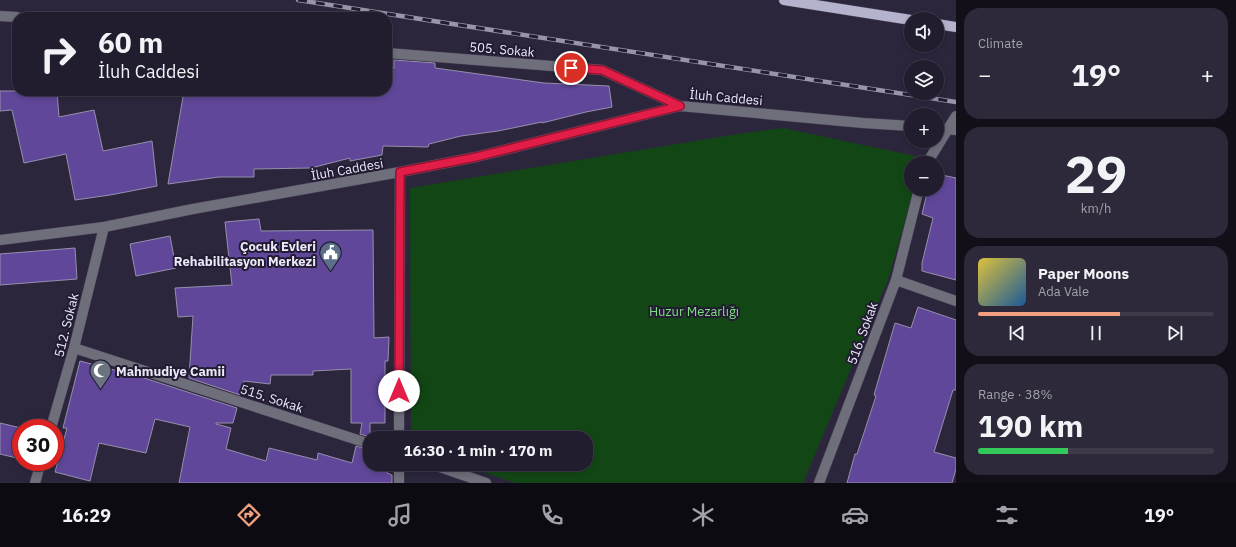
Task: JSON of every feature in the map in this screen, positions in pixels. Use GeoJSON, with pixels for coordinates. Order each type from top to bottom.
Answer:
{"type":"FeatureCollection","features":[{"type":"Feature","properties":{"kind":"main road"},"geometry":{"type":"LineString","coordinates":[[784,0],[904,19]]}},
{"type":"Feature","properties":{"kind":"main road"},"geometry":{"type":"LineString","coordinates":[[944,25],[956,27]]}},
{"type":"Feature","properties":{"kind":"street"},"geometry":{"type":"LineString","coordinates":[[0,16],[12,17]]}},
{"type":"Feature","properties":{"kind":"street","name":"505. Sokak"},"geometry":{"type":"LineString","coordinates":[[392,52],[602,70],[680,106]]}},
{"type":"Feature","properties":{"kind":"street","name":"İluh Caddesi"},"geometry":{"type":"LineString","coordinates":[[0,240],[104,227],[194,209],[400,172],[476,157],[680,106],[904,125]]}},
{"type":"Feature","properties":{"kind":"street"},"geometry":{"type":"LineString","coordinates":[[931,156],[956,116]]}},
{"type":"Feature","properties":{"kind":"street"},"geometry":{"type":"LineString","coordinates":[[399,431],[400,172]]}},
{"type":"Feature","properties":{"kind":"street","name":"516. Sokak"},"geometry":{"type":"LineString","coordinates":[[819,483],[896,280],[917,196]]}},
{"type":"Feature","properties":{"kind":"street","name":"512. Sokak"},"geometry":{"type":"LineString","coordinates":[[54,419],[74,348],[104,227]]}},
{"type":"Feature","properties":{"kind":"street"},"geometry":{"type":"LineString","coordinates":[[896,280],[956,301]]}},
{"type":"Feature","properties":{"kind":"street","name":"515. Sokak"},"geometry":{"type":"LineString","coordinates":[[74,348],[363,442]]}},
{"type":"Feature","properties":{"kind":"street"},"geometry":{"type":"LineString","coordinates":[[36,483],[39,471]]}},
{"type":"Feature","properties":{"kind":"street"},"geometry":{"type":"LineString","coordinates":[[399,471],[399,483]]}},
{"type":"Feature","properties":{"kind":"street"},"geometry":{"type":"LineString","coordinates":[[451,471],[486,483]]}},
{"type":"Feature","properties":{"kind":"green space","name":"Huzur Mezarlığı"},"geometry":{"type":"Polygon","coordinates":[[[783,128],[915,156],[904,156],[904,196],[912,196],[889,277],[803,483],[516,483],[480,471],[593,471],[593,431],[411,431],[410,188],[738,134],[783,128]]]}},
{"type":"Feature","properties":{"kind":"building"},"geometry":{"type":"Polygon","coordinates":[[[394,60],[435,63],[435,68],[544,83],[609,86],[612,107],[542,123],[461,136],[429,144],[428,147],[383,146],[382,155],[350,161],[350,158],[311,168],[254,169],[254,177],[219,177],[168,184],[183,96],[392,96],[392,68],[394,68],[394,60]]]}},
{"type":"Feature","properties":{"kind":"building"},"geometry":{"type":"Polygon","coordinates":[[[0,91],[12,91],[12,96],[57,96],[59,117],[94,110],[103,151],[152,141],[157,186],[75,200],[66,154],[24,163],[12,110],[0,111],[0,91]]]}},
{"type":"Feature","properties":{"kind":"building"},"geometry":{"type":"Polygon","coordinates":[[[944,175],[956,178],[956,280],[922,271],[922,263],[933,218],[922,214],[926,196],[944,196],[944,175]]]}},
{"type":"Feature","properties":{"kind":"building"},"geometry":{"type":"Polygon","coordinates":[[[259,219],[261,231],[373,230],[374,338],[389,337],[388,361],[385,361],[385,423],[370,423],[370,431],[363,431],[363,435],[360,434],[362,423],[351,423],[351,369],[313,371],[313,375],[271,375],[270,384],[244,381],[240,395],[189,378],[193,316],[178,317],[175,288],[232,285],[225,222],[259,219]]]}},
{"type":"Feature","properties":{"kind":"building"},"geometry":{"type":"Polygon","coordinates":[[[170,236],[176,268],[136,276],[130,244],[170,236]]]}},
{"type":"Feature","properties":{"kind":"building"},"geometry":{"type":"Polygon","coordinates":[[[75,248],[77,279],[0,285],[0,254],[75,248]]]}},
{"type":"Feature","properties":{"kind":"building"},"geometry":{"type":"Polygon","coordinates":[[[918,307],[956,320],[956,390],[953,390],[934,452],[956,458],[956,469],[952,483],[847,483],[855,454],[857,454],[876,396],[874,395],[895,323],[911,328],[918,307]]]}},
{"type":"Feature","properties":{"kind":"building"},"geometry":{"type":"Polygon","coordinates":[[[80,361],[141,377],[237,408],[233,423],[216,423],[231,428],[226,449],[266,461],[269,448],[317,460],[318,453],[352,463],[356,446],[363,448],[363,471],[387,471],[387,473],[392,475],[392,483],[179,483],[190,427],[155,419],[146,453],[99,443],[90,481],[55,472],[64,471],[64,439],[67,428],[64,428],[80,361]]]}},
{"type":"Feature","properties":{"kind":"building"},"geometry":{"type":"Polygon","coordinates":[[[0,423],[12,426],[12,457],[0,454],[0,423]]]}},
{"type":"Feature","properties":{"kind":"railway"},"geometry":{"type":"LineString","coordinates":[[298,0],[375,12]]}},
{"type":"Feature","properties":{"kind":"railway"},"geometry":{"type":"LineString","coordinates":[[392,15],[956,102]]}},
{"type":"Feature","properties":{"kind":"place","name":"Çocuk Evleri Rehabilitasyon Merkezi"},"geometry":{"type":"Point","coordinates":[331,272]}},
{"type":"Feature","properties":{"kind":"place","name":"Mahmudiye Camii"},"geometry":{"type":"Point","coordinates":[101,390]}},
{"type":"Feature","properties":{"kind":"route"},"geometry":{"type":"LineString","coordinates":[[399,391],[400,172],[476,157],[680,106],[602,70],[571,68]]}}]}
